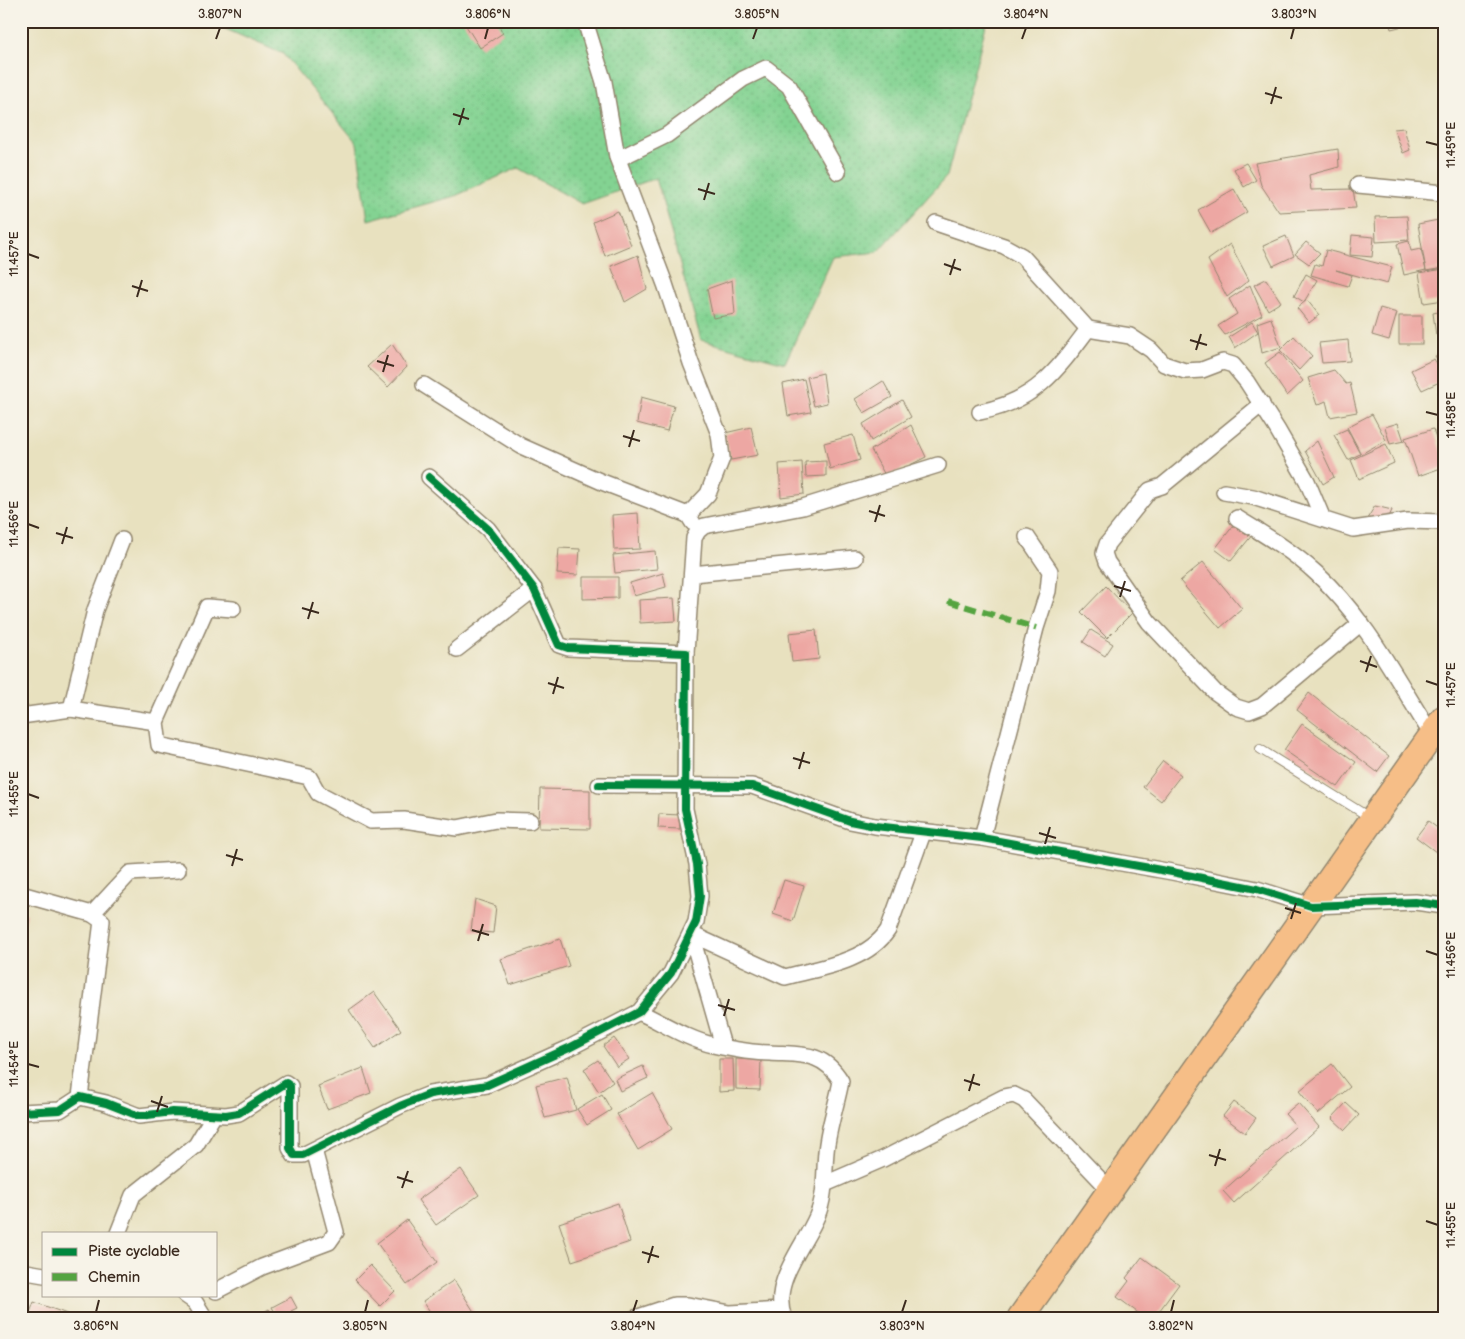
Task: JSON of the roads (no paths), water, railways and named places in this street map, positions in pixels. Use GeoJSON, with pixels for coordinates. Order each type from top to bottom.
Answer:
{"type":"FeatureCollection","features":[{"type":"Feature","properties":{"kind":"main road"},"geometry":{"type":"LineString","coordinates":[[1020,1318],[1371,818],[1438,726]]}},
{"type":"Feature","properties":{"kind":"street"},"geometry":{"type":"LineString","coordinates":[[585,21],[604,82],[618,158],[666,284],[691,364],[719,434],[722,458],[708,494],[688,515]]}},
{"type":"Feature","properties":{"kind":"street"},"geometry":{"type":"LineString","coordinates":[[618,158],[667,135],[743,79],[766,68],[789,86],[838,172]]}},
{"type":"Feature","properties":{"kind":"street"},"geometry":{"type":"LineString","coordinates":[[1358,185],[1444,193]]}},
{"type":"Feature","properties":{"kind":"street"},"geometry":{"type":"LineString","coordinates":[[936,223],[1004,246],[1022,256],[1088,329],[1130,336],[1151,350],[1164,364],[1186,371],[1202,370],[1223,362],[1233,365],[1262,404],[1307,481],[1323,519]]}},
{"type":"Feature","properties":{"kind":"street"},"geometry":{"type":"LineString","coordinates":[[980,412],[1005,407],[1037,389],[1088,329]]}},
{"type":"Feature","properties":{"kind":"street"},"geometry":{"type":"LineString","coordinates":[[424,385],[521,446],[602,482],[688,515],[698,530]]}},
{"type":"Feature","properties":{"kind":"street"},"geometry":{"type":"LineString","coordinates":[[1262,404],[1162,486],[1150,490],[1107,544],[1104,553],[1107,562],[1149,622],[1215,692],[1236,707],[1250,711],[1262,706],[1360,623]]}},
{"type":"Feature","properties":{"kind":"street"},"geometry":{"type":"LineString","coordinates":[[21,1112],[60,1110],[80,1097],[106,1103],[139,1116],[173,1112],[214,1115],[238,1113],[286,1083],[290,1086],[290,1148],[294,1155],[303,1155],[400,1106],[430,1094],[487,1085],[569,1048],[640,1012],[671,973],[696,922],[700,896],[697,864],[687,826],[685,787],[686,652],[694,538],[698,530],[704,526],[803,507],[938,465]]}},
{"type":"Feature","properties":{"kind":"street"},"geometry":{"type":"LineString","coordinates":[[429,477],[488,528],[534,588],[559,645],[568,648],[686,652]]}},
{"type":"Feature","properties":{"kind":"street"},"geometry":{"type":"LineString","coordinates":[[1224,492],[1253,497],[1352,529],[1408,521],[1444,522]]}},
{"type":"Feature","properties":{"kind":"street"},"geometry":{"type":"LineString","coordinates":[[1238,518],[1294,553],[1318,574],[1360,623],[1438,726]]}},
{"type":"Feature","properties":{"kind":"street"},"geometry":{"type":"LineString","coordinates":[[982,838],[1036,628],[1048,591],[1050,571],[1027,536]]}},
{"type":"Feature","properties":{"kind":"street"},"geometry":{"type":"LineString","coordinates":[[71,709],[95,610],[122,540]]}},
{"type":"Feature","properties":{"kind":"street"},"geometry":{"type":"LineString","coordinates":[[692,574],[855,558]]}},
{"type":"Feature","properties":{"kind":"street"},"geometry":{"type":"LineString","coordinates":[[457,649],[534,588]]}},
{"type":"Feature","properties":{"kind":"street"},"geometry":{"type":"LineString","coordinates":[[233,609],[207,607],[156,722],[159,744],[308,778],[318,793],[371,821],[404,820],[457,828],[496,820],[530,821]]}},
{"type":"Feature","properties":{"kind":"street"},"geometry":{"type":"LineString","coordinates":[[21,716],[71,709],[156,722]]}},
{"type":"Feature","properties":{"kind":"street"},"geometry":{"type":"LineString","coordinates":[[599,785],[685,787],[733,784],[752,786],[850,821],[923,833],[982,838],[1257,889],[1311,906],[1415,902],[1444,906]]}},
{"type":"Feature","properties":{"kind":"street"},"geometry":{"type":"LineString","coordinates":[[691,934],[785,977],[850,959],[882,939],[888,930],[923,833]]}},
{"type":"Feature","properties":{"kind":"street"},"geometry":{"type":"LineString","coordinates":[[92,914],[130,873],[178,870]]}},
{"type":"Feature","properties":{"kind":"street"},"geometry":{"type":"LineString","coordinates":[[21,894],[92,914],[102,921],[80,1097]]}},
{"type":"Feature","properties":{"kind":"street"},"geometry":{"type":"LineString","coordinates":[[691,934],[723,1046]]}},
{"type":"Feature","properties":{"kind":"street"},"geometry":{"type":"LineString","coordinates":[[636,1318],[674,1305],[688,1305],[730,1313],[783,1314],[781,1290],[818,1214],[825,1184],[826,1150],[841,1081],[836,1072],[815,1056],[797,1053],[769,1054],[723,1046],[693,1038],[640,1012]]}},
{"type":"Feature","properties":{"kind":"street"},"geometry":{"type":"LineString","coordinates":[[825,1184],[883,1159],[1004,1098],[1014,1095],[1024,1100],[1110,1190]]}},
{"type":"Feature","properties":{"kind":"street"},"geometry":{"type":"LineString","coordinates":[[118,1232],[133,1195],[196,1145],[214,1115]]}},
{"type":"Feature","properties":{"kind":"street"},"geometry":{"type":"LineString","coordinates":[[218,1290],[262,1267],[329,1242],[333,1237],[336,1232],[314,1150]]}},
{"type":"Feature","properties":{"kind":"street"},"geometry":{"type":"LineString","coordinates":[[21,1271],[42,1274]]}},
{"type":"Feature","properties":{"kind":"street"},"geometry":{"type":"LineString","coordinates":[[196,1298],[205,1318]]}},
{"type":"Feature","properties":{"kind":"lane"},"geometry":{"type":"LineString","coordinates":[[1260,749],[1371,818]]}}]}
